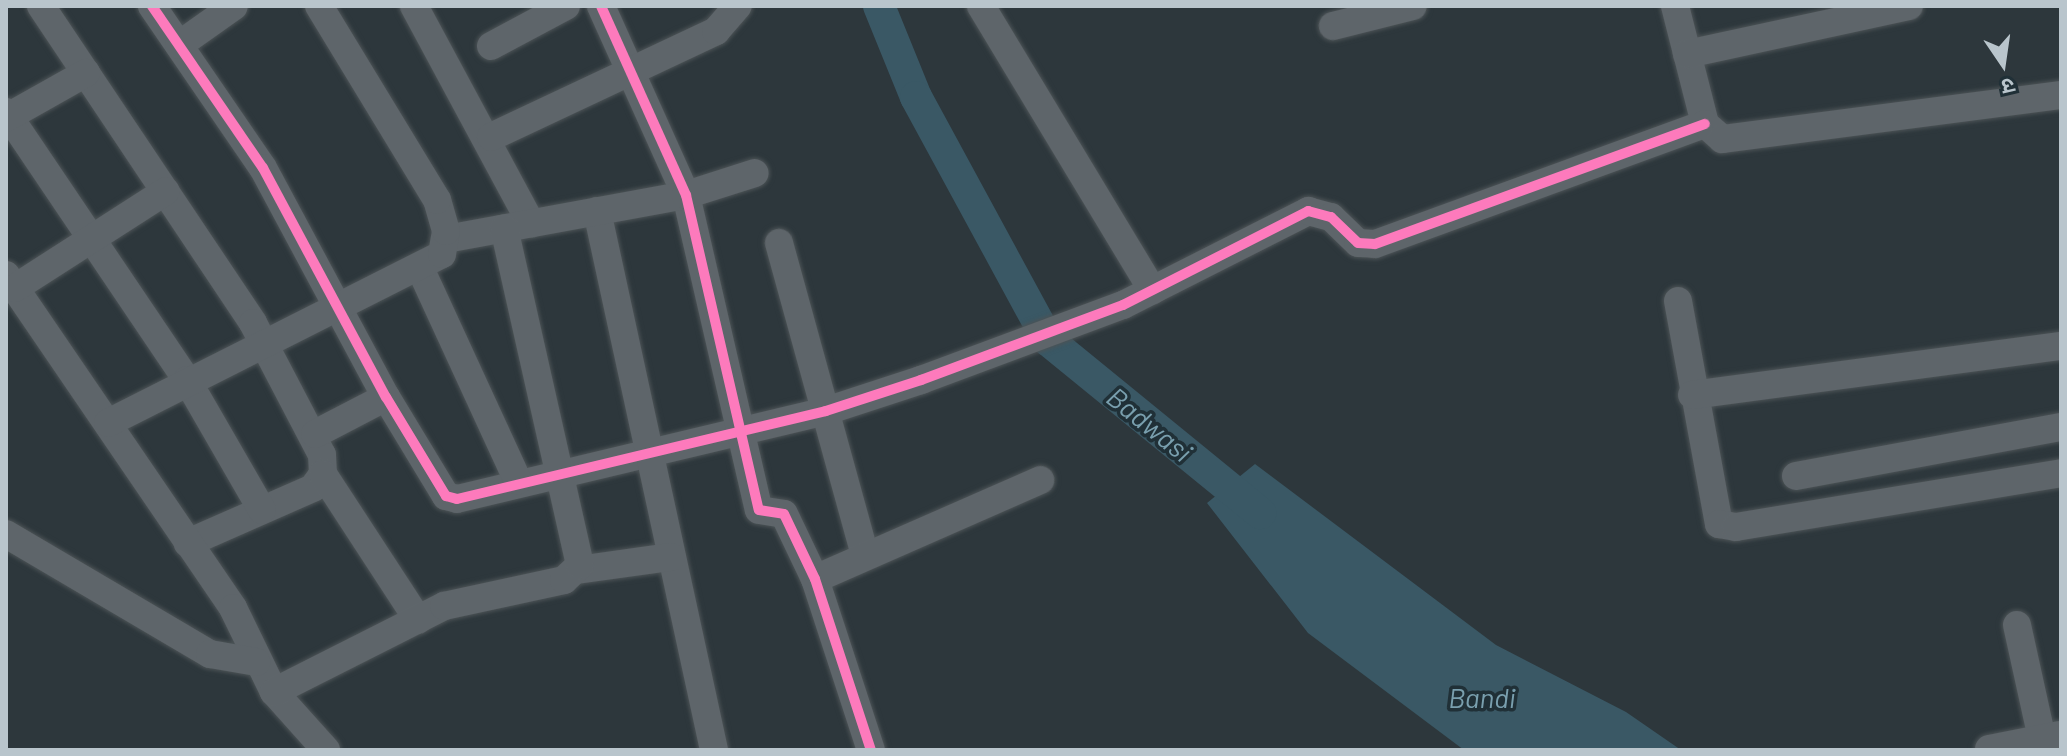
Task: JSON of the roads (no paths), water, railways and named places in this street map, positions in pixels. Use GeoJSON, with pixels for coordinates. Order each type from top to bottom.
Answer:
{"type":"FeatureCollection","features":[{"type":"Feature","properties":{"kind":"street"},"geometry":{"type":"LineString","coordinates":[[41,6],[166,191],[263,344],[315,434],[323,474],[418,620]]}},
{"type":"Feature","properties":{"kind":"street"},"geometry":{"type":"LineString","coordinates":[[152,6],[263,168],[340,306],[386,397],[446,496],[457,499],[558,470],[826,411],[960,366],[1123,305],[1308,211],[1331,217],[1358,243],[1375,244],[1705,124]]}},
{"type":"Feature","properties":{"kind":"street"},"geometry":{"type":"LineString","coordinates":[[179,45],[234,6]]}},
{"type":"Feature","properties":{"kind":"street"},"geometry":{"type":"LineString","coordinates":[[414,6],[491,137],[518,226],[577,570]]}},
{"type":"Feature","properties":{"kind":"street"},"geometry":{"type":"LineString","coordinates":[[491,46],[566,6]]}},
{"type":"Feature","properties":{"kind":"street"},"geometry":{"type":"LineString","coordinates":[[601,6],[632,69],[686,195],[759,510],[784,514],[815,579],[867,748]]}},
{"type":"Feature","properties":{"kind":"street"},"geometry":{"type":"LineString","coordinates":[[491,137],[716,31],[738,6]]}},
{"type":"Feature","properties":{"kind":"street"},"geometry":{"type":"LineString","coordinates":[[981,6],[1152,290]]}},
{"type":"Feature","properties":{"kind":"street"},"geometry":{"type":"LineString","coordinates":[[1333,26],[1413,6]]}},
{"type":"Feature","properties":{"kind":"street"},"geometry":{"type":"LineString","coordinates":[[1675,6],[1705,124],[1717,137],[1738,139],[2061,95]]}},
{"type":"Feature","properties":{"kind":"street"},"geometry":{"type":"LineString","coordinates":[[1687,54],[1909,6]]}},
{"type":"Feature","properties":{"kind":"street"},"geometry":{"type":"LineString","coordinates":[[108,423],[187,380],[438,258],[446,239],[430,187],[329,10]]}},
{"type":"Feature","properties":{"kind":"street"},"geometry":{"type":"LineString","coordinates":[[86,73],[7,116],[187,380],[262,510]]}},
{"type":"Feature","properties":{"kind":"street"},"geometry":{"type":"LineString","coordinates":[[446,239],[686,195],[755,173]]}},
{"type":"Feature","properties":{"kind":"street"},"geometry":{"type":"LineString","coordinates":[[166,191],[10,282],[233,608],[256,662],[274,692],[326,750]]}},
{"type":"Feature","properties":{"kind":"street"},"geometry":{"type":"LineString","coordinates":[[597,211],[710,748]]}},
{"type":"Feature","properties":{"kind":"street"},"geometry":{"type":"LineString","coordinates":[[779,243],[865,555]]}},
{"type":"Feature","properties":{"kind":"street"},"geometry":{"type":"LineString","coordinates":[[420,268],[518,481]]}},
{"type":"Feature","properties":{"kind":"street"},"geometry":{"type":"LineString","coordinates":[[1678,301],[1713,517],[1726,527],[2061,473]]}},
{"type":"Feature","properties":{"kind":"street"},"geometry":{"type":"LineString","coordinates":[[1692,395],[2061,346]]}},
{"type":"Feature","properties":{"kind":"street"},"geometry":{"type":"LineString","coordinates":[[315,434],[386,397]]}},
{"type":"Feature","properties":{"kind":"street"},"geometry":{"type":"LineString","coordinates":[[1796,476],[2061,427]]}},
{"type":"Feature","properties":{"kind":"street"},"geometry":{"type":"LineString","coordinates":[[188,543],[306,491],[323,474]]}},
{"type":"Feature","properties":{"kind":"street"},"geometry":{"type":"LineString","coordinates":[[815,579],[1040,480]]}},
{"type":"Feature","properties":{"kind":"street"},"geometry":{"type":"LineString","coordinates":[[6,534],[210,654],[256,662]]}},
{"type":"Feature","properties":{"kind":"street"},"geometry":{"type":"LineString","coordinates":[[274,692],[418,620],[577,570],[671,557]]}},
{"type":"Feature","properties":{"kind":"street"},"geometry":{"type":"LineString","coordinates":[[1989,749],[2051,737],[2017,625]]}},
{"type":"Feature","properties":{"kind":"water","name":"Bandi"},"geometry":{"type":"Polygon","coordinates":[[[1255,464],[1496,645],[1626,712],[1681,750],[1464,750],[1308,633],[1207,503],[1255,464]]]}},
{"type":"Feature","properties":{"kind":"waterway","name":"Badwasi"},"geometry":{"type":"LineString","coordinates":[[879,6],[916,97],[1048,340],[1260,513]]}}]}
